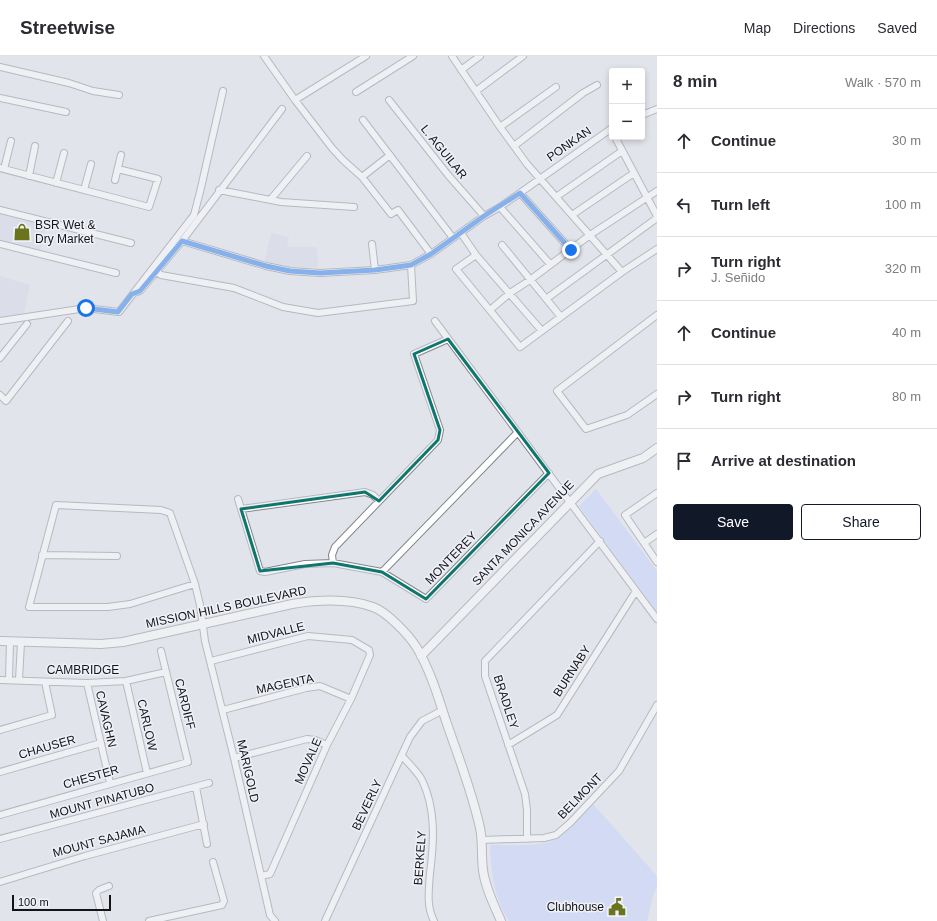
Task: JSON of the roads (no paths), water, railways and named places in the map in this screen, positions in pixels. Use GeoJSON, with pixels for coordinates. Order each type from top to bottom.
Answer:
{"type":"FeatureCollection","features":[{"type":"Feature","properties":{"kind":"street"},"geometry":{"type":"LineString","coordinates":[[264,56],[295,100],[332,148],[362,177],[391,214],[398,210],[431,254]]}},
{"type":"Feature","properties":{"kind":"street"},"geometry":{"type":"LineString","coordinates":[[295,100],[356,59],[366,56]]}},
{"type":"Feature","properties":{"kind":"street"},"geometry":{"type":"LineString","coordinates":[[356,92],[413,56]]}},
{"type":"Feature","properties":{"kind":"street"},"geometry":{"type":"LineString","coordinates":[[452,56],[514,146],[540,179],[622,272]]}},
{"type":"Feature","properties":{"kind":"street"},"geometry":{"type":"LineString","coordinates":[[461,70],[480,56]]}},
{"type":"Feature","properties":{"kind":"street"},"geometry":{"type":"LineString","coordinates":[[476,91],[523,56]]}},
{"type":"Feature","properties":{"kind":"street"},"geometry":{"type":"LineString","coordinates":[[0,67],[69,83],[93,91],[119,95]]}},
{"type":"Feature","properties":{"kind":"street"},"geometry":{"type":"LineString","coordinates":[[514,146],[597,84]]}},
{"type":"Feature","properties":{"kind":"street"},"geometry":{"type":"LineString","coordinates":[[500,127],[556,87]]}},
{"type":"Feature","properties":{"kind":"street"},"geometry":{"type":"LineString","coordinates":[[0,321],[86,308],[118,312],[194,215],[223,91]]}},
{"type":"Feature","properties":{"kind":"street"},"geometry":{"type":"LineString","coordinates":[[0,98],[66,112]]}},
{"type":"Feature","properties":{"kind":"street","name":"L. AGUILAR"},"geometry":{"type":"LineString","coordinates":[[389,100],[444,170],[484,216]]}},
{"type":"Feature","properties":{"kind":"street"},"geometry":{"type":"LineString","coordinates":[[132,294],[140,291],[182,241],[219,190],[282,109]]}},
{"type":"Feature","properties":{"kind":"street"},"geometry":{"type":"LineString","coordinates":[[645,115],[657,109]]}},
{"type":"Feature","properties":{"kind":"street"},"geometry":{"type":"LineString","coordinates":[[363,120],[452,238]]}},
{"type":"Feature","properties":{"kind":"street","name":"PONKAN"},"geometry":{"type":"LineString","coordinates":[[411,265],[431,254],[452,238],[500,207],[609,131]]}},
{"type":"Feature","properties":{"kind":"street"},"geometry":{"type":"LineString","coordinates":[[546,299],[657,217],[616,140]]}},
{"type":"Feature","properties":{"kind":"street"},"geometry":{"type":"LineString","coordinates":[[11,141],[2,169],[149,207],[158,179],[118,168]]}},
{"type":"Feature","properties":{"kind":"street"},"geometry":{"type":"LineString","coordinates":[[29,176],[35,146]]}},
{"type":"Feature","properties":{"kind":"street"},"geometry":{"type":"LineString","coordinates":[[556,197],[622,151]]}},
{"type":"Feature","properties":{"kind":"street"},"geometry":{"type":"LineString","coordinates":[[56,183],[64,153]]}},
{"type":"Feature","properties":{"kind":"street"},"geometry":{"type":"LineString","coordinates":[[115,180],[121,154]]}},
{"type":"Feature","properties":{"kind":"street"},"geometry":{"type":"LineString","coordinates":[[362,177],[390,155]]}},
{"type":"Feature","properties":{"kind":"street"},"geometry":{"type":"LineString","coordinates":[[271,199],[307,156]]}},
{"type":"Feature","properties":{"kind":"street"},"geometry":{"type":"LineString","coordinates":[[84,190],[91,164]]}},
{"type":"Feature","properties":{"kind":"street"},"geometry":{"type":"LineString","coordinates":[[572,215],[634,173]]}},
{"type":"Feature","properties":{"kind":"street"},"geometry":{"type":"LineString","coordinates":[[219,190],[289,202],[354,207]]}},
{"type":"Feature","properties":{"kind":"street"},"geometry":{"type":"LineString","coordinates":[[490,310],[510,293],[530,280],[590,235],[657,191]]}},
{"type":"Feature","properties":{"kind":"street"},"geometry":{"type":"LineString","coordinates":[[520,193],[571,250]]}},
{"type":"Feature","properties":{"kind":"street"},"geometry":{"type":"LineString","coordinates":[[500,207],[550,264]]}},
{"type":"Feature","properties":{"kind":"street"},"geometry":{"type":"LineString","coordinates":[[0,210],[131,243]]}},
{"type":"Feature","properties":{"kind":"street"},"geometry":{"type":"LineString","coordinates":[[461,233],[476,255],[542,331]]}},
{"type":"Feature","properties":{"kind":"street"},"geometry":{"type":"LineString","coordinates":[[156,272],[161,275],[234,288],[283,307],[318,313],[413,301],[411,265],[375,270],[320,273],[290,271],[266,266],[182,241]]}},
{"type":"Feature","properties":{"kind":"street"},"geometry":{"type":"LineString","coordinates":[[0,244],[116,273]]}},
{"type":"Feature","properties":{"kind":"street"},"geometry":{"type":"LineString","coordinates":[[372,244],[375,270]]}},
{"type":"Feature","properties":{"kind":"street"},"geometry":{"type":"LineString","coordinates":[[502,245],[560,317]]}},
{"type":"Feature","properties":{"kind":"street"},"geometry":{"type":"LineString","coordinates":[[476,255],[456,269],[520,347],[657,248]]}},
{"type":"Feature","properties":{"kind":"street"},"geometry":{"type":"LineString","coordinates":[[657,315],[557,391],[586,429],[627,415],[657,394]]}},
{"type":"Feature","properties":{"kind":"street"},"geometry":{"type":"LineString","coordinates":[[0,395],[6,401],[68,321]]}},
{"type":"Feature","properties":{"kind":"street"},"geometry":{"type":"LineString","coordinates":[[435,321],[657,619]]}},
{"type":"Feature","properties":{"kind":"street"},"geometry":{"type":"LineString","coordinates":[[0,358],[27,324]]}},
{"type":"Feature","properties":{"kind":"street"},"geometry":{"type":"LineString","coordinates":[[333,563],[332,555],[334,547],[438,440],[440,430],[414,354],[448,339]]}},
{"type":"Feature","properties":{"kind":"street"},"geometry":{"type":"LineString","coordinates":[[382,572],[518,432]]}},
{"type":"Feature","properties":{"kind":"street","name":"SANTA MONICA AVENUE"},"geometry":{"type":"LineString","coordinates":[[421,656],[598,474],[643,458],[657,448]]}},
{"type":"Feature","properties":{"kind":"street","name":"MONTEREY"},"geometry":{"type":"LineString","coordinates":[[238,499],[260,571],[265,572],[305,564],[333,563],[382,572],[426,599],[549,473]]}},
{"type":"Feature","properties":{"kind":"street"},"geometry":{"type":"LineString","coordinates":[[241,509],[366,492],[373,495],[379,501]]}},
{"type":"Feature","properties":{"kind":"street"},"geometry":{"type":"LineString","coordinates":[[657,493],[625,515],[657,562]]}},
{"type":"Feature","properties":{"kind":"street","name":"MARIGOLD"},"geometry":{"type":"LineString","coordinates":[[42,555],[56,504],[161,510],[170,513],[195,584],[211,661],[270,915],[275,921]]}},
{"type":"Feature","properties":{"kind":"street"},"geometry":{"type":"LineString","coordinates":[[644,543],[657,534]]}},
{"type":"Feature","properties":{"kind":"street","name":"BRADLEY"},"geometry":{"type":"LineString","coordinates":[[527,839],[527,810],[525,794],[485,676],[485,661],[600,542]]}},
{"type":"Feature","properties":{"kind":"street"},"geometry":{"type":"LineString","coordinates":[[117,556],[42,555],[30,607],[108,607],[130,604],[195,584]]}},
{"type":"Feature","properties":{"kind":"street","name":"BURNABY"},"geometry":{"type":"LineString","coordinates":[[508,744],[557,715],[636,591]]}},
{"type":"Feature","properties":{"kind":"street","name":"MISSION HILLS BOULEVARD"},"geometry":{"type":"LineString","coordinates":[[0,641],[93,644],[123,642],[292,604],[312,601],[354,603],[374,607],[394,621],[417,647],[443,710],[474,804],[480,829],[483,871],[501,921]]}},
{"type":"Feature","properties":{"kind":"street","name":"MIDVALLE"},"geometry":{"type":"LineString","coordinates":[[211,661],[308,636],[352,640],[369,650]]}},
{"type":"Feature","properties":{"kind":"street"},"geometry":{"type":"LineString","coordinates":[[9,679],[10,641]]}},
{"type":"Feature","properties":{"kind":"street"},"geometry":{"type":"LineString","coordinates":[[19,680],[21,642]]}},
{"type":"Feature","properties":{"kind":"street","name":"MOVALE"},"geometry":{"type":"LineString","coordinates":[[261,876],[270,874],[327,745],[370,656],[369,650]]}},
{"type":"Feature","properties":{"kind":"street","name":"CARDIFF"},"geometry":{"type":"LineString","coordinates":[[161,651],[188,762]]}},
{"type":"Feature","properties":{"kind":"street","name":"CAMBRIDGE"},"geometry":{"type":"LineString","coordinates":[[0,680],[9,679],[87,683],[126,681],[166,672]]}},
{"type":"Feature","properties":{"kind":"street","name":"CARLOW"},"geometry":{"type":"LineString","coordinates":[[126,681],[147,773]]}},
{"type":"Feature","properties":{"kind":"street"},"geometry":{"type":"LineString","coordinates":[[0,730],[52,715],[45,682]]}},
{"type":"Feature","properties":{"kind":"street","name":"CAVAGHN"},"geometry":{"type":"LineString","coordinates":[[87,683],[110,783]]}},
{"type":"Feature","properties":{"kind":"street","name":"MAGENTA"},"geometry":{"type":"LineString","coordinates":[[223,710],[306,688],[320,686],[351,698]]}},
{"type":"Feature","properties":{"kind":"street","name":"BELMONT"},"geometry":{"type":"LineString","coordinates":[[481,840],[544,838],[556,835],[570,823],[619,771],[657,705]]}},
{"type":"Feature","properties":{"kind":"street","name":"BEVERLY"},"geometry":{"type":"LineString","coordinates":[[325,921],[410,737],[422,721],[443,710]]}},
{"type":"Feature","properties":{"kind":"street"},"geometry":{"type":"LineString","coordinates":[[234,758],[307,739],[315,740],[327,745]]}},
{"type":"Feature","properties":{"kind":"street","name":"CHAUSER"},"geometry":{"type":"LineString","coordinates":[[0,772],[101,743]]}},
{"type":"Feature","properties":{"kind":"street","name":"BERKELY"},"geometry":{"type":"LineString","coordinates":[[402,756],[422,779],[429,797],[433,824],[433,845],[428,896],[431,915],[434,921]]}},
{"type":"Feature","properties":{"kind":"street","name":"CHESTER"},"geometry":{"type":"LineString","coordinates":[[0,815],[188,762]]}},
{"type":"Feature","properties":{"kind":"street","name":"MOUNT PINATUBO"},"geometry":{"type":"LineString","coordinates":[[0,839],[209,783]]}},
{"type":"Feature","properties":{"kind":"street"},"geometry":{"type":"LineString","coordinates":[[196,787],[207,844]]}},
{"type":"Feature","properties":{"kind":"street","name":"MOUNT SAJAMA"},"geometry":{"type":"LineString","coordinates":[[0,882],[80,858],[204,824]]}},
{"type":"Feature","properties":{"kind":"street"},"geometry":{"type":"LineString","coordinates":[[149,921],[162,920],[220,906],[224,903],[213,862]]}},
{"type":"Feature","properties":{"kind":"street"},"geometry":{"type":"LineString","coordinates":[[103,921],[96,893],[99,890],[109,886]]}},
{"type":"Feature","properties":{"kind":"place","name":"BSR Wet & Dry Market"},"geometry":{"type":"Point","coordinates":[22,232]}},
{"type":"Feature","properties":{"kind":"place","name":"Clubhouse"},"geometry":{"type":"Point","coordinates":[617,907]}}]}
